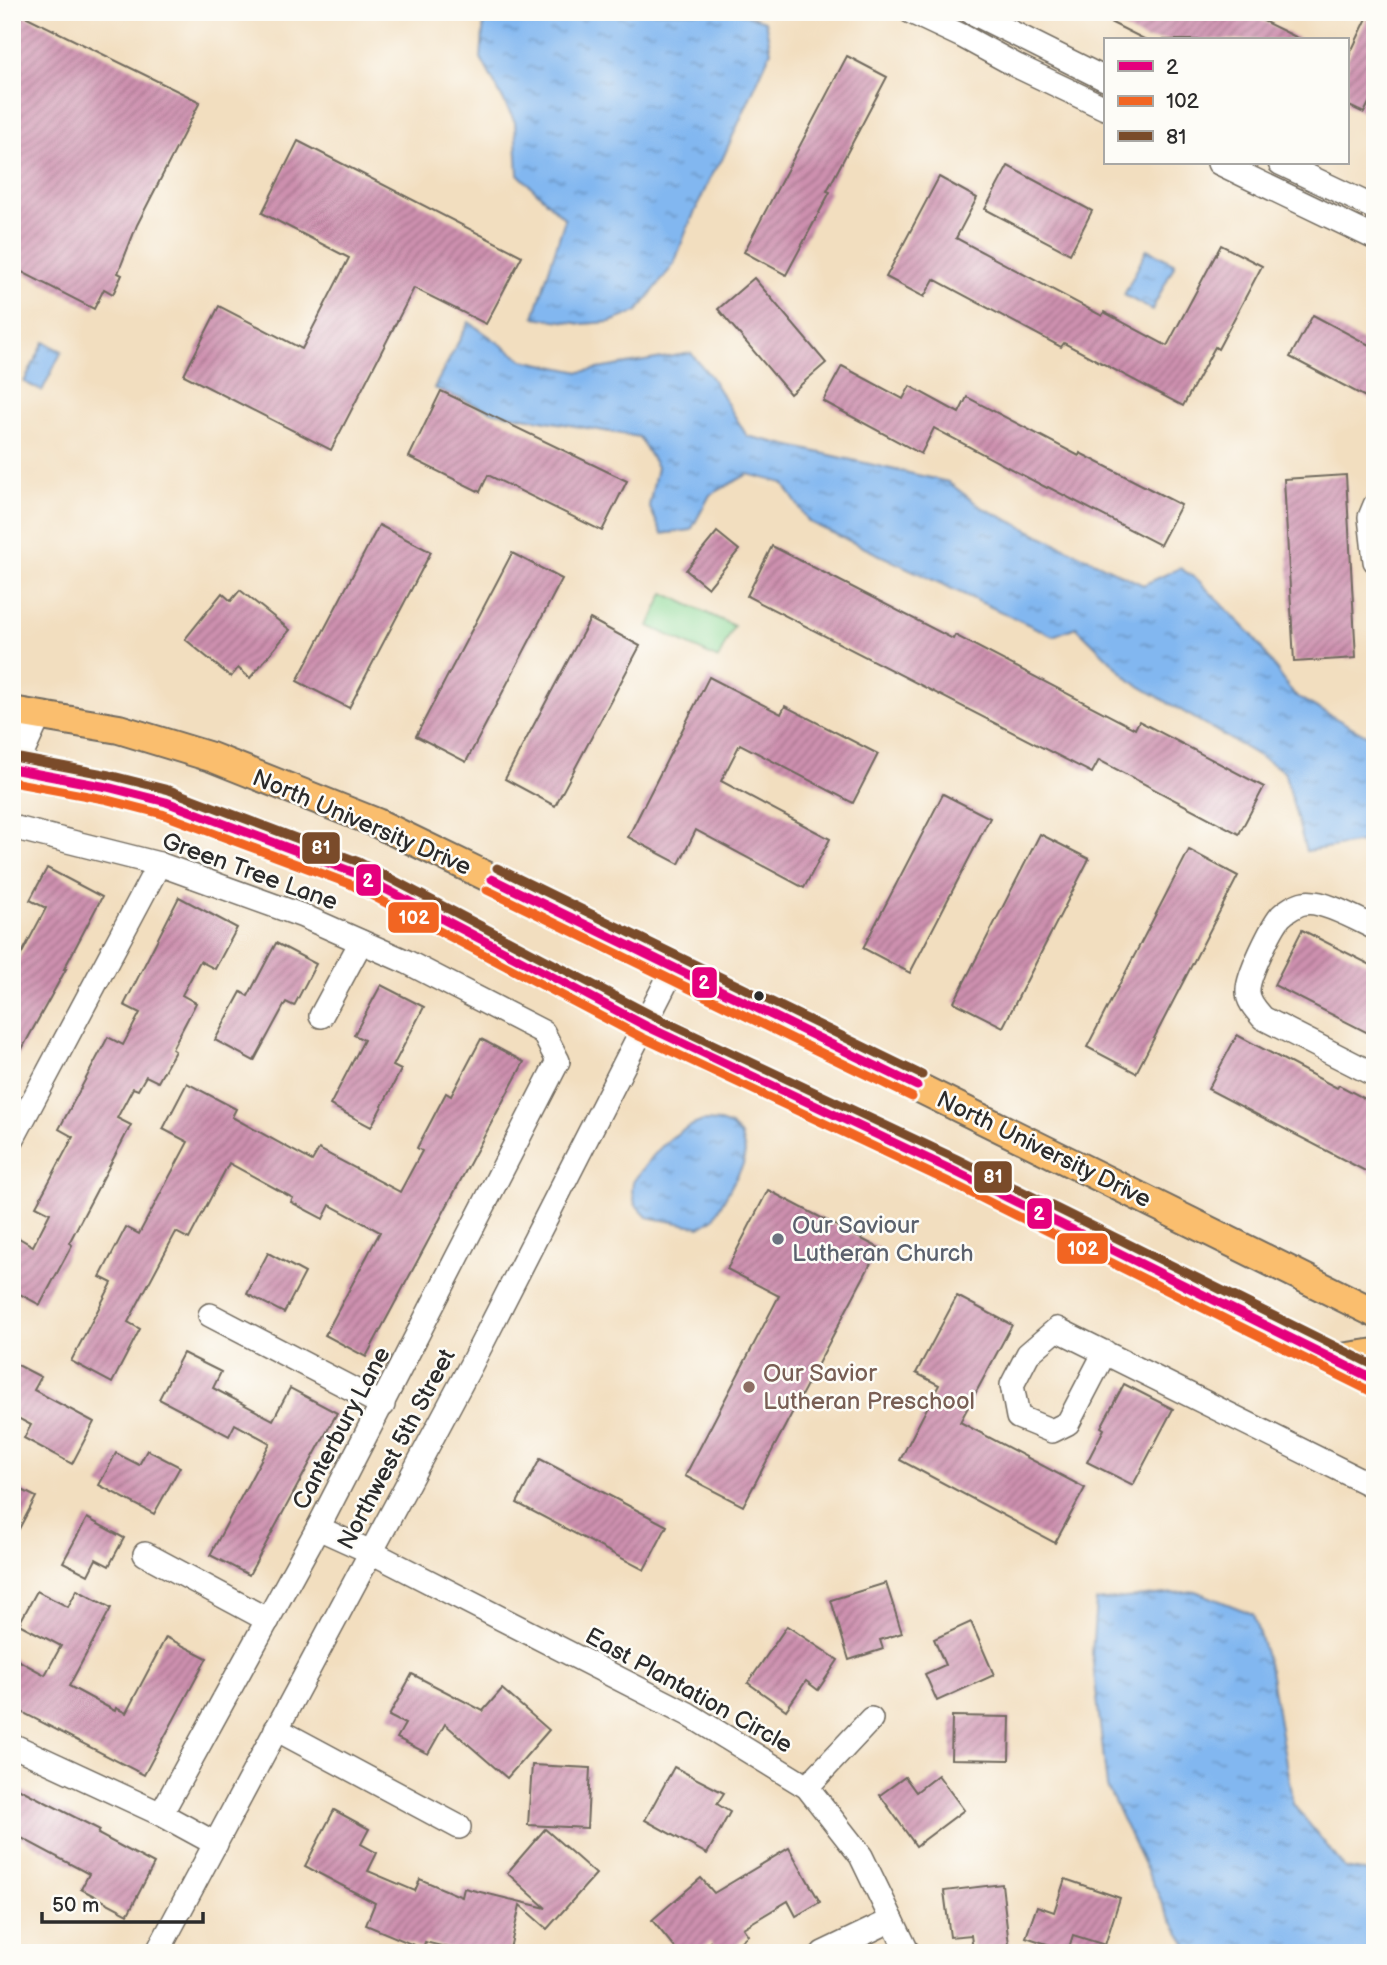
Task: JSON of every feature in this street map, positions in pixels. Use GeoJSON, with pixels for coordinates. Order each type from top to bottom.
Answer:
{"type":"FeatureCollection","features":[{"type":"Feature","properties":{"kind":"main road","name":"North University Drive"},"geometry":{"type":"LineString","coordinates":[[26,713],[119,729],[211,757],[377,823],[1375,1313]]}},
{"type":"Feature","properties":{"kind":"main road","name":"North University Drive"},"geometry":{"type":"LineString","coordinates":[[13,763],[166,802],[355,873],[646,1026],[952,1170],[1375,1380]]}},
{"type":"Feature","properties":{"kind":"main road"},"geometry":{"type":"LineString","coordinates":[[1334,1359],[1375,1353]]}},
{"type":"Feature","properties":{"kind":"street"},"geometry":{"type":"LineString","coordinates":[[911,12],[1104,108]]}},
{"type":"Feature","properties":{"kind":"street"},"geometry":{"type":"LineString","coordinates":[[971,12],[1104,78]]}},
{"type":"Feature","properties":{"kind":"street"},"geometry":{"type":"LineString","coordinates":[[1221,164],[1375,238]]}},
{"type":"Feature","properties":{"kind":"street"},"geometry":{"type":"LineString","coordinates":[[1282,164],[1375,208]]}},
{"type":"Feature","properties":{"kind":"street"},"geometry":{"type":"LineString","coordinates":[[1375,505],[1370,517],[1375,561]]}},
{"type":"Feature","properties":{"kind":"street"},"geometry":{"type":"LineString","coordinates":[[13,763],[26,713]]}},
{"type":"Feature","properties":{"kind":"street","name":"Green Tree Lane"},"geometry":{"type":"LineString","coordinates":[[12,827],[159,864],[303,916],[407,962],[543,1032],[558,1061]]}},
{"type":"Feature","properties":{"kind":"street"},"geometry":{"type":"LineString","coordinates":[[12,1140],[159,864]]}},
{"type":"Feature","properties":{"kind":"street"},"geometry":{"type":"LineString","coordinates":[[1375,928],[1320,904],[1305,902],[1293,907],[1282,915],[1273,929],[1251,974],[1247,992],[1253,1006],[1263,1018],[1375,1075]]}},
{"type":"Feature","properties":{"kind":"street"},"geometry":{"type":"LineString","coordinates":[[321,1016],[361,942]]}},
{"type":"Feature","properties":{"kind":"street","name":"Northwest 5th Street"},"geometry":{"type":"LineString","coordinates":[[157,1953],[471,1365],[674,967]]}},
{"type":"Feature","properties":{"kind":"street","name":"Canterbury Lane"},"geometry":{"type":"LineString","coordinates":[[161,1814],[383,1405],[558,1061]]}},
{"type":"Feature","properties":{"kind":"street"},"geometry":{"type":"LineString","coordinates":[[210,1315],[383,1405]]}},
{"type":"Feature","properties":{"kind":"street"},"geometry":{"type":"LineString","coordinates":[[1105,1352],[1068,1423],[1052,1431],[1018,1417],[1012,1385],[1028,1354],[1057,1329],[1105,1352],[1375,1487]]}},
{"type":"Feature","properties":{"kind":"street","name":"East Plantation Circle"},"geometry":{"type":"LineString","coordinates":[[318,1528],[371,1552],[688,1714],[807,1787],[861,1856],[908,1953]]}},
{"type":"Feature","properties":{"kind":"street"},"geometry":{"type":"LineString","coordinates":[[145,1554],[268,1620]]}},
{"type":"Feature","properties":{"kind":"street"},"geometry":{"type":"LineString","coordinates":[[807,1787],[871,1719]]}},
{"type":"Feature","properties":{"kind":"street"},"geometry":{"type":"LineString","coordinates":[[276,1729],[459,1828]]}},
{"type":"Feature","properties":{"kind":"street"},"geometry":{"type":"LineString","coordinates":[[12,1745],[161,1814],[216,1844]]}},
{"type":"Feature","properties":{"kind":"street"},"geometry":{"type":"LineString","coordinates":[[823,1953],[892,1920]]}},
{"type":"Feature","properties":{"kind":"green space"},"geometry":{"type":"Polygon","coordinates":[[[664,593],[734,626],[718,659],[649,626],[664,593]]]}},
{"type":"Feature","properties":{"kind":"water"},"geometry":{"type":"Polygon","coordinates":[[[498,12],[737,12],[765,21],[771,51],[722,160],[713,172],[687,229],[674,264],[637,312],[610,322],[582,324],[534,317],[565,219],[518,174],[515,122],[481,58],[484,19],[498,12]]]}},
{"type":"Feature","properties":{"kind":"water"},"geometry":{"type":"Polygon","coordinates":[[[1147,249],[1175,264],[1152,310],[1124,295],[1147,249]]]}},
{"type":"Feature","properties":{"kind":"water"},"geometry":{"type":"Polygon","coordinates":[[[469,322],[523,360],[580,372],[691,353],[711,377],[747,436],[948,482],[981,507],[1143,585],[1180,568],[1199,581],[1253,636],[1294,695],[1375,740],[1375,849],[1362,842],[1306,851],[1284,771],[1131,681],[1076,627],[1053,636],[809,522],[783,483],[748,474],[710,495],[691,530],[662,534],[649,506],[657,467],[639,437],[494,412],[434,388],[469,322]]]}},
{"type":"Feature","properties":{"kind":"water"},"geometry":{"type":"Polygon","coordinates":[[[44,342],[62,351],[42,391],[24,382],[44,342]]]}},
{"type":"Feature","properties":{"kind":"water"},"geometry":{"type":"Polygon","coordinates":[[[703,1121],[731,1126],[741,1136],[745,1152],[743,1165],[714,1218],[700,1227],[647,1217],[635,1204],[633,1182],[663,1145],[681,1131],[703,1121]]]}},
{"type":"Feature","properties":{"kind":"water"},"geometry":{"type":"Polygon","coordinates":[[[1195,1591],[1253,1614],[1270,1670],[1293,1804],[1345,1868],[1375,1873],[1375,1953],[1192,1953],[1168,1915],[1107,1787],[1092,1654],[1096,1601],[1195,1591]]]}},
{"type":"Feature","properties":{"kind":"building"},"geometry":{"type":"Polygon","coordinates":[[[12,12],[17,12],[200,102],[137,225],[118,273],[122,275],[113,294],[104,289],[94,309],[12,267],[12,12]]]}},
{"type":"Feature","properties":{"kind":"building"},"geometry":{"type":"Polygon","coordinates":[[[1090,12],[1245,12],[1298,38],[1142,38],[1090,12]]]}},
{"type":"Feature","properties":{"kind":"building"},"geometry":{"type":"Polygon","coordinates":[[[1370,12],[1375,12],[1375,91],[1364,113],[1348,105],[1348,58],[1370,12]]]}},
{"type":"Feature","properties":{"kind":"building"},"geometry":{"type":"Polygon","coordinates":[[[847,56],[887,77],[786,275],[744,252],[847,56]]]}},
{"type":"Feature","properties":{"kind":"building"},"geometry":{"type":"Polygon","coordinates":[[[298,141],[522,256],[486,324],[414,288],[331,450],[184,375],[219,306],[302,349],[349,258],[262,213],[298,141]]]}},
{"type":"Feature","properties":{"kind":"building"},"geometry":{"type":"Polygon","coordinates":[[[1008,166],[1092,211],[1070,254],[985,209],[1008,166]]]}},
{"type":"Feature","properties":{"kind":"building"},"geometry":{"type":"Polygon","coordinates":[[[939,177],[977,198],[956,238],[1102,316],[1104,312],[1167,346],[1221,245],[1262,266],[1218,349],[1215,347],[1183,406],[1064,343],[1061,347],[934,279],[924,297],[886,277],[939,177]]]}},
{"type":"Feature","properties":{"kind":"building"},"geometry":{"type":"Polygon","coordinates":[[[754,278],[826,363],[790,394],[718,309],[754,278]]]}},
{"type":"Feature","properties":{"kind":"building"},"geometry":{"type":"Polygon","coordinates":[[[1313,315],[1375,348],[1375,402],[1290,357],[1313,315]]]}},
{"type":"Feature","properties":{"kind":"building"},"geometry":{"type":"Polygon","coordinates":[[[842,366],[903,399],[910,386],[959,413],[967,397],[1079,456],[1080,453],[1181,505],[1160,545],[934,428],[921,454],[823,401],[842,366]]]}},
{"type":"Feature","properties":{"kind":"building"},"geometry":{"type":"Polygon","coordinates":[[[441,391],[627,481],[602,531],[488,475],[480,492],[409,457],[441,391]]]}},
{"type":"Feature","properties":{"kind":"building"},"geometry":{"type":"Polygon","coordinates":[[[1346,475],[1356,658],[1294,662],[1284,479],[1346,475]]]}},
{"type":"Feature","properties":{"kind":"building"},"geometry":{"type":"Polygon","coordinates":[[[379,525],[431,552],[349,708],[297,681],[379,525]]]}},
{"type":"Feature","properties":{"kind":"building"},"geometry":{"type":"Polygon","coordinates":[[[717,532],[739,550],[708,588],[686,570],[717,532]]]}},
{"type":"Feature","properties":{"kind":"building"},"geometry":{"type":"Polygon","coordinates":[[[772,546],[953,639],[955,635],[1135,729],[1139,721],[1264,787],[1239,834],[1099,760],[1092,773],[747,596],[772,546]]]}},
{"type":"Feature","properties":{"kind":"building"},"geometry":{"type":"Polygon","coordinates":[[[512,553],[562,579],[466,762],[416,736],[512,553]]]}},
{"type":"Feature","properties":{"kind":"building"},"geometry":{"type":"Polygon","coordinates":[[[240,590],[290,630],[250,678],[238,668],[231,677],[185,639],[222,593],[231,601],[240,590]]]}},
{"type":"Feature","properties":{"kind":"building"},"geometry":{"type":"Polygon","coordinates":[[[590,619],[640,646],[555,806],[505,779],[590,619]]]}},
{"type":"Feature","properties":{"kind":"building"},"geometry":{"type":"Polygon","coordinates":[[[709,677],[781,714],[785,706],[878,754],[853,803],[740,744],[721,781],[830,839],[804,888],[696,830],[679,864],[628,837],[709,677]]]}},
{"type":"Feature","properties":{"kind":"building"},"geometry":{"type":"Polygon","coordinates":[[[943,794],[990,818],[910,973],[863,948],[943,794]]]}},
{"type":"Feature","properties":{"kind":"building"},"geometry":{"type":"Polygon","coordinates":[[[1040,834],[1089,859],[1003,1027],[954,1002],[1040,834]]]}},
{"type":"Feature","properties":{"kind":"building"},"geometry":{"type":"Polygon","coordinates":[[[1189,850],[1238,876],[1136,1073],[1087,1047],[1189,850]]]}},
{"type":"Feature","properties":{"kind":"building"},"geometry":{"type":"Polygon","coordinates":[[[47,868],[102,897],[12,1067],[12,972],[46,908],[30,900],[47,868]]]}},
{"type":"Feature","properties":{"kind":"building"},"geometry":{"type":"Polygon","coordinates":[[[179,897],[237,928],[215,969],[200,961],[182,995],[196,1003],[158,1082],[146,1076],[138,1090],[133,1088],[117,1118],[131,1125],[40,1305],[12,1290],[12,1247],[17,1237],[33,1246],[50,1213],[36,1206],[73,1137],[59,1129],[108,1037],[123,1045],[140,1013],[124,1005],[179,897]]]}},
{"type":"Feature","properties":{"kind":"building"},"geometry":{"type":"Polygon","coordinates":[[[1302,930],[1375,967],[1375,1019],[1368,1033],[1274,985],[1302,930]]]}},
{"type":"Feature","properties":{"kind":"building"},"geometry":{"type":"Polygon","coordinates":[[[276,943],[316,964],[294,1006],[286,1002],[254,1061],[215,1040],[241,992],[248,996],[276,943]]]}},
{"type":"Feature","properties":{"kind":"building"},"geometry":{"type":"Polygon","coordinates":[[[381,985],[424,1007],[393,1066],[401,1070],[371,1127],[330,1105],[364,1040],[354,1035],[381,985]]]}},
{"type":"Feature","properties":{"kind":"building"},"geometry":{"type":"Polygon","coordinates":[[[1237,1035],[1337,1088],[1339,1085],[1375,1104],[1375,1176],[1208,1089],[1237,1035]]]}},
{"type":"Feature","properties":{"kind":"building"},"geometry":{"type":"Polygon","coordinates":[[[481,1039],[524,1062],[366,1357],[325,1335],[380,1232],[330,1205],[323,1219],[291,1202],[293,1198],[229,1163],[189,1239],[176,1232],[128,1322],[140,1329],[112,1383],[71,1361],[112,1283],[100,1277],[126,1227],[139,1234],[188,1142],[163,1129],[187,1083],[236,1109],[232,1117],[312,1161],[319,1149],[400,1192],[422,1151],[417,1148],[446,1093],[451,1096],[481,1039]]]}},
{"type":"Feature","properties":{"kind":"building"},"geometry":{"type":"Polygon","coordinates":[[[768,1190],[879,1248],[743,1506],[685,1476],[779,1296],[727,1269],[768,1190]]]}},
{"type":"Feature","properties":{"kind":"building"},"geometry":{"type":"Polygon","coordinates":[[[268,1253],[305,1273],[284,1313],[247,1294],[268,1253]]]}},
{"type":"Feature","properties":{"kind":"building"},"geometry":{"type":"Polygon","coordinates":[[[957,1296],[1012,1325],[960,1422],[1085,1488],[1055,1543],[900,1460],[939,1385],[916,1373],[957,1296]]]}},
{"type":"Feature","properties":{"kind":"building"},"geometry":{"type":"Polygon","coordinates":[[[183,1353],[221,1372],[213,1388],[273,1420],[290,1388],[337,1413],[249,1575],[210,1555],[270,1443],[235,1424],[229,1436],[159,1399],[183,1353]]]}},
{"type":"Feature","properties":{"kind":"building"},"geometry":{"type":"Polygon","coordinates":[[[12,1362],[41,1377],[34,1390],[94,1422],[72,1464],[24,1438],[31,1425],[12,1415],[12,1362]]]}},
{"type":"Feature","properties":{"kind":"building"},"geometry":{"type":"Polygon","coordinates":[[[1124,1384],[1173,1409],[1133,1485],[1087,1462],[1104,1429],[1101,1427],[1124,1384]]]}},
{"type":"Feature","properties":{"kind":"building"},"geometry":{"type":"Polygon","coordinates":[[[147,1450],[180,1467],[154,1514],[99,1485],[116,1453],[139,1465],[147,1450]]]}},
{"type":"Feature","properties":{"kind":"building"},"geometry":{"type":"Polygon","coordinates":[[[540,1459],[667,1526],[644,1570],[517,1503],[540,1459]]]}},
{"type":"Feature","properties":{"kind":"building"},"geometry":{"type":"Polygon","coordinates":[[[12,1485],[36,1497],[12,1542],[12,1485]]]}},
{"type":"Feature","properties":{"kind":"building"},"geometry":{"type":"Polygon","coordinates":[[[87,1518],[124,1538],[109,1566],[96,1559],[88,1575],[63,1562],[87,1518]]]}},
{"type":"Feature","properties":{"kind":"building"},"geometry":{"type":"Polygon","coordinates":[[[886,1583],[902,1633],[880,1640],[883,1649],[849,1660],[831,1600],[886,1583]]]}},
{"type":"Feature","properties":{"kind":"building"},"geometry":{"type":"Polygon","coordinates":[[[77,1590],[111,1608],[69,1686],[115,1711],[116,1708],[126,1713],[166,1637],[207,1658],[144,1775],[12,1707],[12,1657],[45,1675],[61,1646],[19,1624],[37,1591],[68,1607],[77,1590]]]}},
{"type":"Feature","properties":{"kind":"building"},"geometry":{"type":"Polygon","coordinates":[[[971,1622],[994,1675],[937,1701],[925,1674],[945,1665],[934,1639],[971,1622]]]}},
{"type":"Feature","properties":{"kind":"building"},"geometry":{"type":"Polygon","coordinates":[[[787,1626],[838,1660],[818,1690],[806,1681],[786,1710],[748,1683],[787,1626]]]}},
{"type":"Feature","properties":{"kind":"building"},"geometry":{"type":"Polygon","coordinates":[[[412,1674],[483,1711],[502,1689],[549,1730],[507,1778],[445,1724],[428,1754],[397,1738],[405,1724],[389,1716],[412,1674]]]}},
{"type":"Feature","properties":{"kind":"building"},"geometry":{"type":"Polygon","coordinates":[[[952,1716],[1010,1717],[1009,1760],[951,1759],[952,1716]]]}},
{"type":"Feature","properties":{"kind":"building"},"geometry":{"type":"Polygon","coordinates":[[[532,1765],[590,1768],[587,1828],[528,1825],[532,1765]]]}},
{"type":"Feature","properties":{"kind":"building"},"geometry":{"type":"Polygon","coordinates":[[[674,1767],[724,1793],[717,1804],[730,1812],[707,1854],[645,1820],[674,1767]]]}},
{"type":"Feature","properties":{"kind":"building"},"geometry":{"type":"Polygon","coordinates":[[[938,1775],[964,1810],[916,1846],[880,1795],[905,1777],[916,1792],[938,1775]]]}},
{"type":"Feature","properties":{"kind":"building"},"geometry":{"type":"Polygon","coordinates":[[[12,1785],[100,1830],[98,1834],[154,1864],[128,1914],[81,1889],[89,1874],[12,1833],[12,1785]]]}},
{"type":"Feature","properties":{"kind":"building"},"geometry":{"type":"Polygon","coordinates":[[[334,1810],[369,1829],[361,1844],[377,1853],[368,1871],[415,1891],[420,1879],[462,1897],[464,1888],[546,1908],[507,1873],[545,1829],[596,1874],[547,1929],[520,1905],[509,1953],[470,1953],[425,1942],[423,1949],[366,1925],[375,1903],[305,1866],[334,1810]]]}},
{"type":"Feature","properties":{"kind":"building"},"geometry":{"type":"Polygon","coordinates":[[[789,1848],[820,1902],[796,1916],[788,1901],[743,1928],[748,1935],[727,1953],[719,1953],[710,1942],[697,1953],[679,1953],[652,1920],[701,1878],[714,1893],[789,1848]]]}},
{"type":"Feature","properties":{"kind":"building"},"geometry":{"type":"Polygon","coordinates":[[[1065,1879],[1120,1898],[1105,1945],[1073,1935],[1068,1951],[1026,1937],[1037,1906],[1054,1912],[1065,1879]]]}},
{"type":"Feature","properties":{"kind":"building"},"geometry":{"type":"Polygon","coordinates":[[[1002,1884],[1009,1945],[973,1950],[971,1935],[950,1937],[944,1891],[1002,1884]]]}},
{"type":"Feature","properties":{"kind":"transit line","name":"81"},"geometry":{"type":"LineString","coordinates":[[14,757],[109,775],[169,790],[359,862],[651,1015],[957,1159],[1375,1366]]}},
{"type":"Feature","properties":{"kind":"transit line","name":"2"},"geometry":{"type":"LineString","coordinates":[[12,769],[107,787],[166,802],[355,873],[646,1026],[952,1170],[1375,1380]]}},
{"type":"Feature","properties":{"kind":"transit line","name":"102"},"geometry":{"type":"LineString","coordinates":[[12,782],[104,799],[162,814],[350,884],[641,1037],[947,1181],[1370,1391]]}},
{"type":"Feature","properties":{"kind":"transit line","name":"81"},"geometry":{"type":"LineString","coordinates":[[497,868],[922,1075]]}},
{"type":"Feature","properties":{"kind":"transit line","name":"2"},"geometry":{"type":"LineString","coordinates":[[492,879],[917,1086]]}},
{"type":"Feature","properties":{"kind":"transit line","name":"102"},"geometry":{"type":"LineString","coordinates":[[487,890],[912,1097]]}},
{"type":"Feature","properties":{"kind":"place","name":"Our Saviour Lutheran Church"},"geometry":{"type":"Point","coordinates":[778,1239]}},
{"type":"Feature","properties":{"kind":"place","name":"Our Savior Lutheran Preschool"},"geometry":{"type":"Point","coordinates":[749,1387]}}]}
